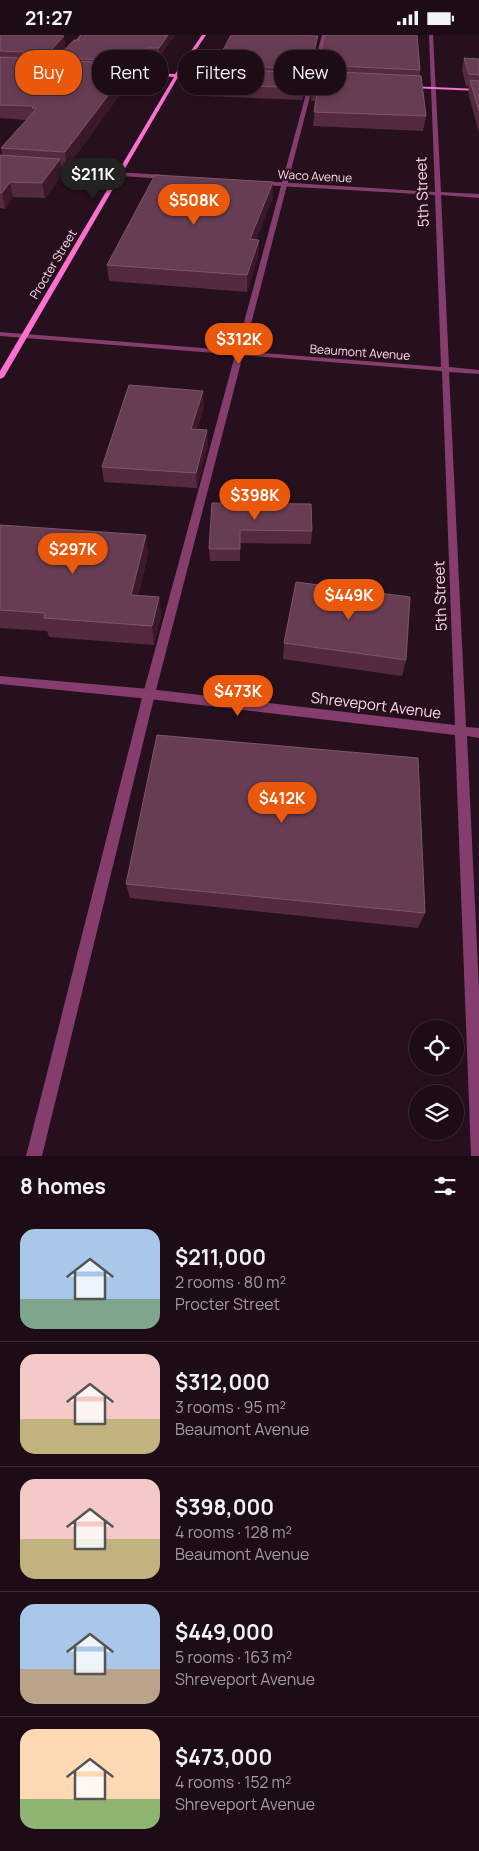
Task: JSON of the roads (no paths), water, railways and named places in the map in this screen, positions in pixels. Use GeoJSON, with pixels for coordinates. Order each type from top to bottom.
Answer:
{"type":"FeatureCollection","features":[{"type":"Feature","properties":{"kind":"main road","name":"Procter Street"},"geometry":{"type":"LineString","coordinates":[[0,377],[177,75],[204,35]]}},
{"type":"Feature","properties":{"kind":"main road"},"geometry":{"type":"LineString","coordinates":[[168,75],[177,75]]}},
{"type":"Feature","properties":{"kind":"main road"},"geometry":{"type":"LineString","coordinates":[[405,87],[479,90]]}},
{"type":"Feature","properties":{"kind":"street"},"geometry":{"type":"LineString","coordinates":[[68,50],[82,35]]}},
{"type":"Feature","properties":{"kind":"street"},"geometry":{"type":"LineString","coordinates":[[320,50],[324,35]]}},
{"type":"Feature","properties":{"kind":"street","name":"5th Street"},"geometry":{"type":"LineString","coordinates":[[431,35],[479,1156]]}},
{"type":"Feature","properties":{"kind":"street"},"geometry":{"type":"LineString","coordinates":[[34,1156],[149,694],[309,95]]}},
{"type":"Feature","properties":{"kind":"street"},"geometry":{"type":"LineString","coordinates":[[37,169],[169,177]]}},
{"type":"Feature","properties":{"kind":"street","name":"Waco Avenue"},"geometry":{"type":"LineString","coordinates":[[256,183],[479,196]]}},
{"type":"Feature","properties":{"kind":"street","name":"Beaumont Avenue"},"geometry":{"type":"LineString","coordinates":[[0,334],[479,372]]}},
{"type":"Feature","properties":{"kind":"street","name":"Shreveport Avenue"},"geometry":{"type":"LineString","coordinates":[[0,680],[149,694],[479,733]]}}]}
